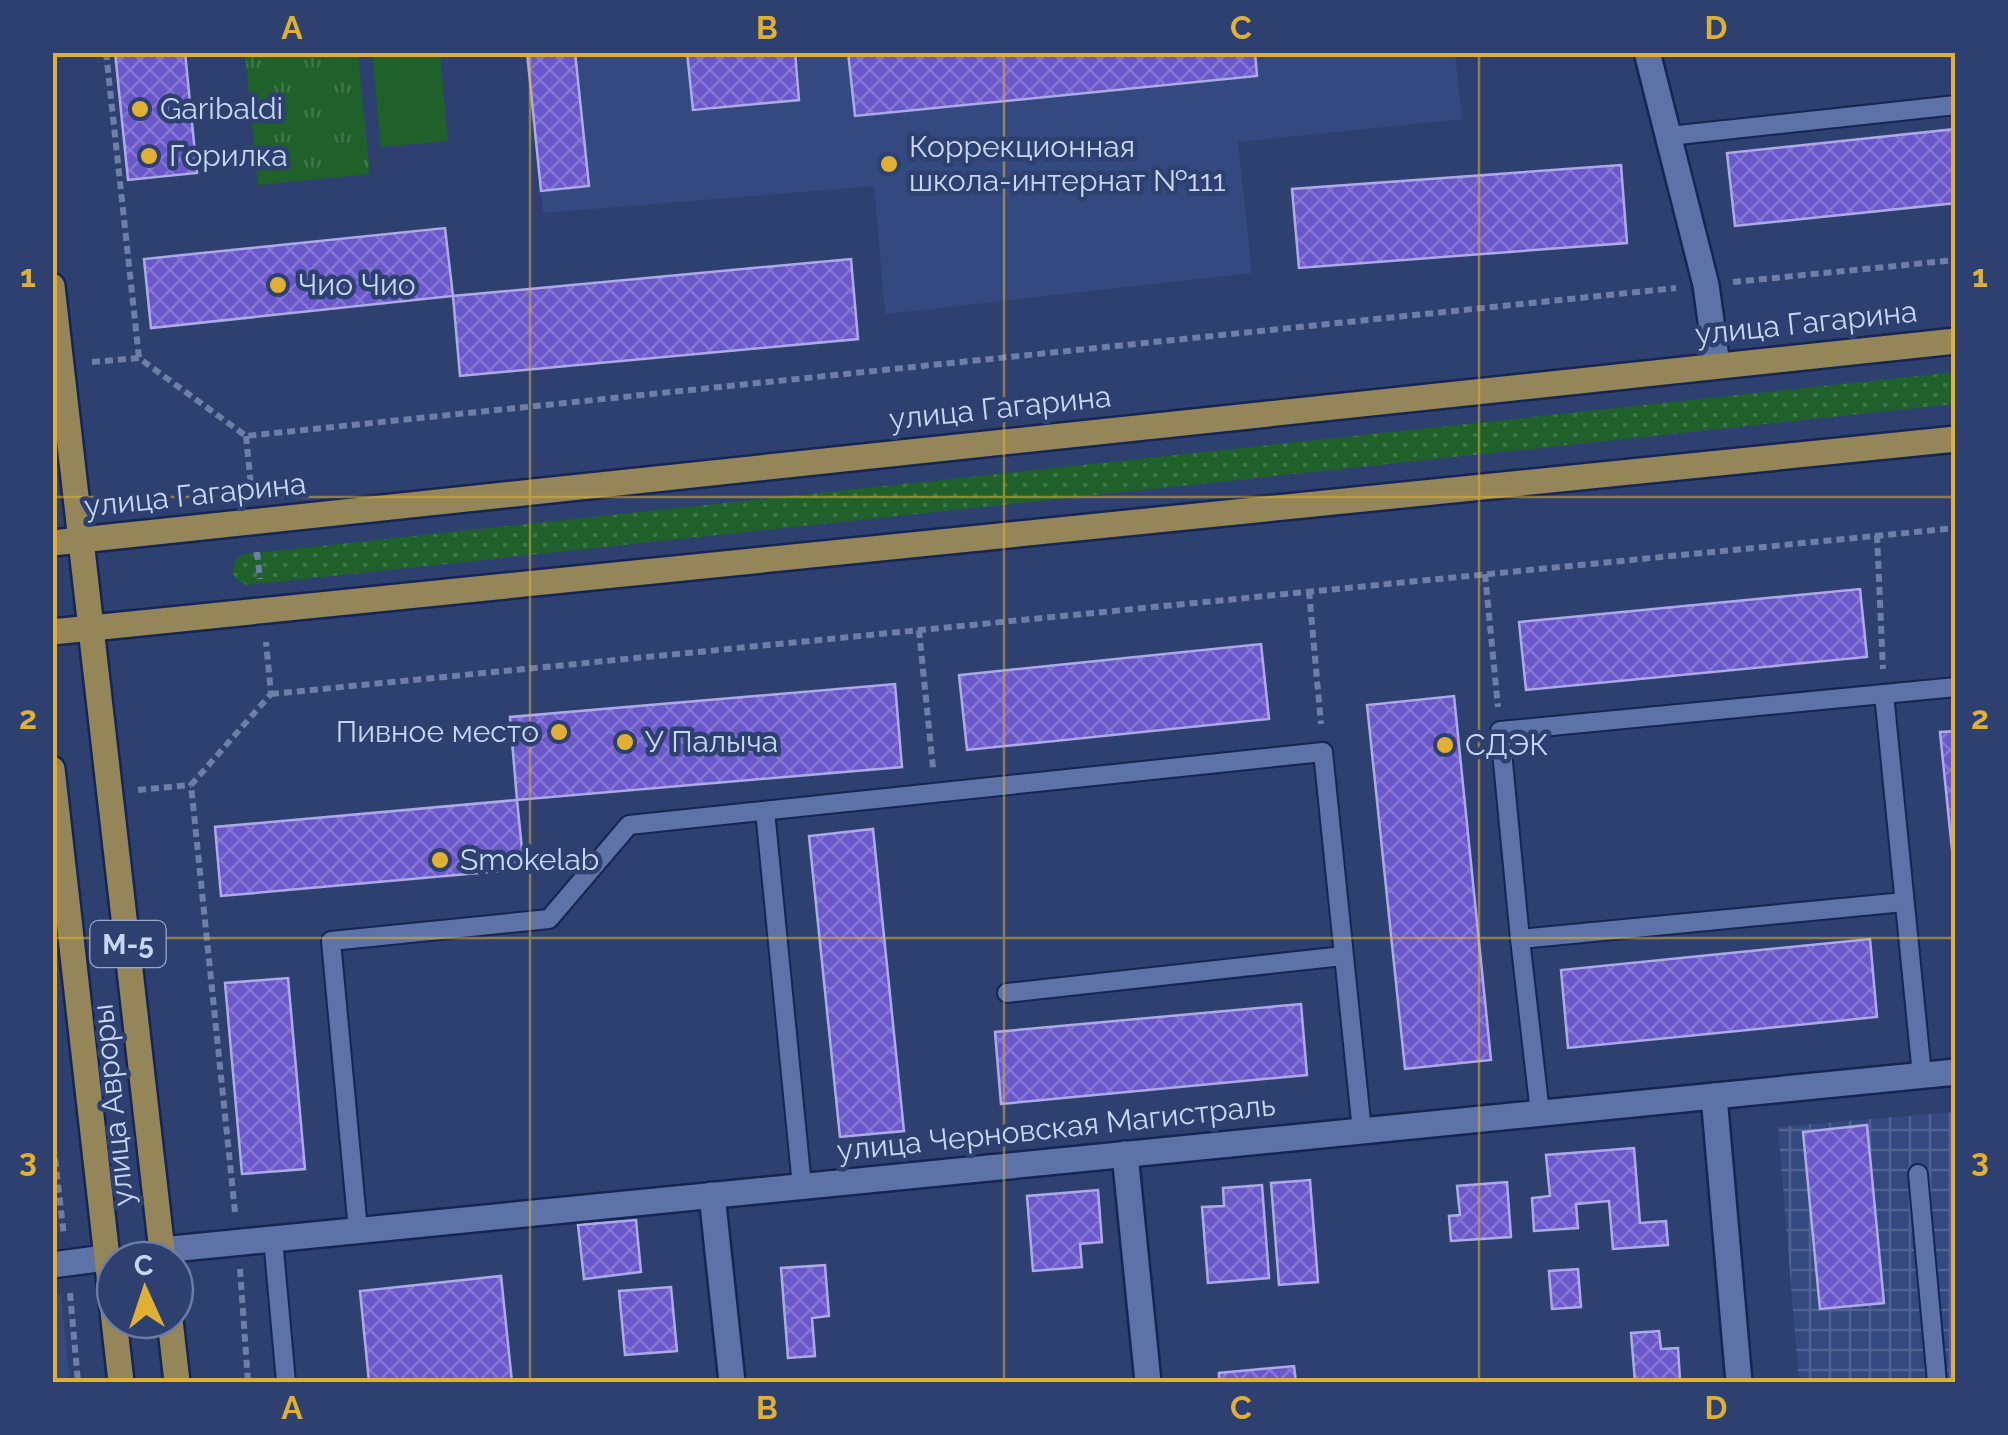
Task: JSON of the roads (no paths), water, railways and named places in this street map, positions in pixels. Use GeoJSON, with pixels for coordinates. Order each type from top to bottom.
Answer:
{"type":"FeatureCollection","features":[{"type":"Feature","properties":{"kind":"main road","name":"улица Авроры"},"geometry":{"type":"LineString","coordinates":[[52,286],[161,1240]]}},
{"type":"Feature","properties":{"kind":"main road","name":"улица Гагарина"},"geometry":{"type":"LineString","coordinates":[[52,543],[1956,341]]}},
{"type":"Feature","properties":{"kind":"main road"},"geometry":{"type":"LineString","coordinates":[[52,632],[1956,439]]}},
{"type":"Feature","properties":{"kind":"main road","name":"улица Авроры"},"geometry":{"type":"LineString","coordinates":[[52,769],[103,1240]]}},
{"type":"Feature","properties":{"kind":"main road","name":"улица Авроры"},"geometry":{"type":"LineString","coordinates":[[115,1340],[120,1382]]}},
{"type":"Feature","properties":{"kind":"main road"},"geometry":{"type":"LineString","coordinates":[[172,1340],[177,1382]]}},
{"type":"Feature","properties":{"kind":"street"},"geometry":{"type":"LineString","coordinates":[[1648,52],[1706,284],[1717,365]]}},
{"type":"Feature","properties":{"kind":"street","name":"улица Черновская Магистраль"},"geometry":{"type":"LineString","coordinates":[[195,1249],[238,1240],[1956,1072]]}},
{"type":"Feature","properties":{"kind":"street"},"geometry":{"type":"LineString","coordinates":[[1714,1096],[1739,1382]]}},
{"type":"Feature","properties":{"kind":"street"},"geometry":{"type":"LineString","coordinates":[[1125,1154],[1148,1382]]}},
{"type":"Feature","properties":{"kind":"street"},"geometry":{"type":"LineString","coordinates":[[712,1195],[732,1382]]}},
{"type":"Feature","properties":{"kind":"street"},"geometry":{"type":"LineString","coordinates":[[52,1265],[95,1259]]}},
{"type":"Feature","properties":{"kind":"lane"},"geometry":{"type":"LineString","coordinates":[[1669,136],[1956,105]]}},
{"type":"Feature","properties":{"kind":"lane"},"geometry":{"type":"LineString","coordinates":[[1540,1113],[1500,731],[1956,687]]}},
{"type":"Feature","properties":{"kind":"lane"},"geometry":{"type":"LineString","coordinates":[[1884,694],[1922,1075]]}},
{"type":"Feature","properties":{"kind":"lane"},"geometry":{"type":"LineString","coordinates":[[358,1230],[331,941],[548,919],[629,825],[1323,752],[1362,1130]]}},
{"type":"Feature","properties":{"kind":"lane"},"geometry":{"type":"LineString","coordinates":[[766,811],[802,1186]]}},
{"type":"Feature","properties":{"kind":"lane"},"geometry":{"type":"LineString","coordinates":[[1520,939],[1904,902]]}},
{"type":"Feature","properties":{"kind":"lane"},"geometry":{"type":"LineString","coordinates":[[1007,993],[1344,956]]}},
{"type":"Feature","properties":{"kind":"lane"},"geometry":{"type":"LineString","coordinates":[[1918,1174],[1937,1382]]}},
{"type":"Feature","properties":{"kind":"lane"},"geometry":{"type":"LineString","coordinates":[[273,1239],[286,1382]]}},
{"type":"Feature","properties":{"kind":"place","name":"Garibaldi"},"geometry":{"type":"Point","coordinates":[140,109]}},
{"type":"Feature","properties":{"kind":"place","name":"Горилка"},"geometry":{"type":"Point","coordinates":[149,156]}},
{"type":"Feature","properties":{"kind":"place","name":"Коррекционная школа-интернат №111"},"geometry":{"type":"Point","coordinates":[889,164]}},
{"type":"Feature","properties":{"kind":"place","name":"Чио Чио"},"geometry":{"type":"Point","coordinates":[278,285]}},
{"type":"Feature","properties":{"kind":"place","name":"Пивное место"},"geometry":{"type":"Point","coordinates":[559,732]}},
{"type":"Feature","properties":{"kind":"place","name":"У Палыча"},"geometry":{"type":"Point","coordinates":[625,742]}},
{"type":"Feature","properties":{"kind":"place","name":"СДЭК"},"geometry":{"type":"Point","coordinates":[1445,745]}},
{"type":"Feature","properties":{"kind":"place","name":"Smokelab"},"geometry":{"type":"Point","coordinates":[440,860]}}]}
